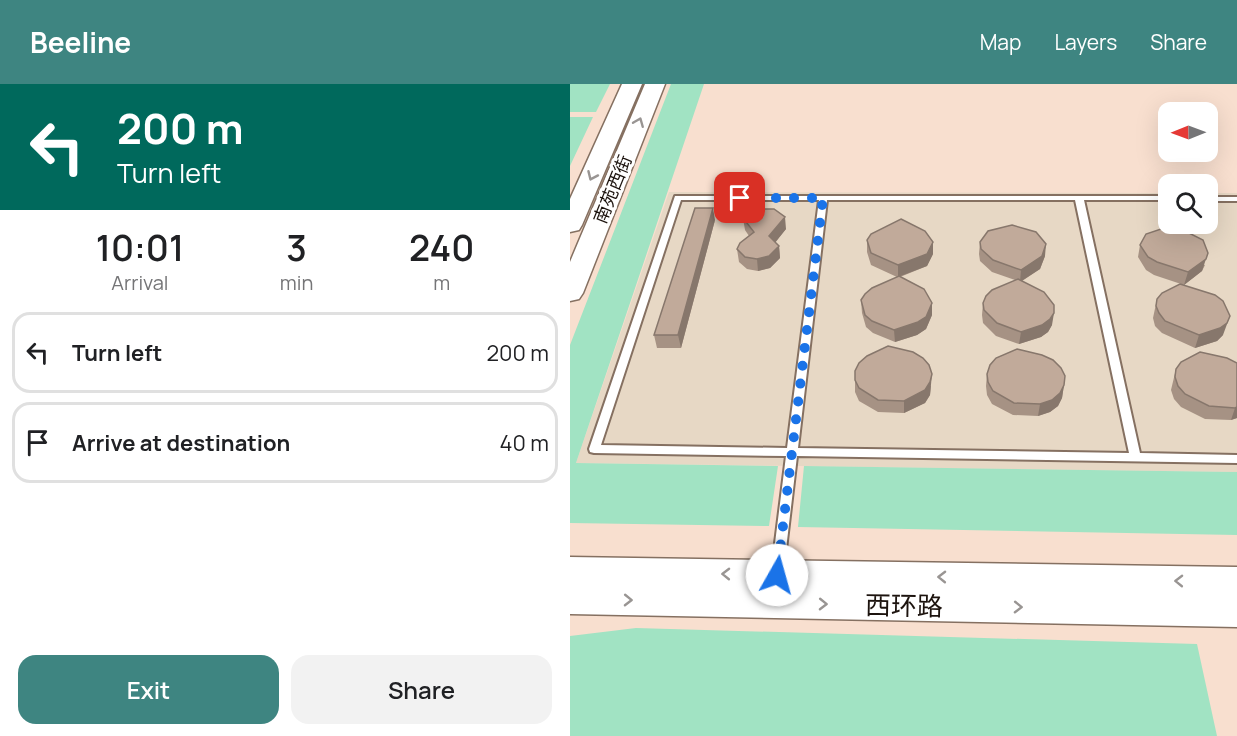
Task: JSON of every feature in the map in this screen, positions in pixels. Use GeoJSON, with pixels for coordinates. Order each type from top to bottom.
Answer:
{"type":"FeatureCollection","features":[{"type":"Feature","properties":{"kind":"main road","name":"南苑西街"},"geometry":{"type":"LineString","coordinates":[[570,225],[632,84]]}},
{"type":"Feature","properties":{"kind":"main road","name":"南苑西街"},"geometry":{"type":"LineString","coordinates":[[570,293],[655,84]]}},
{"type":"Feature","properties":{"kind":"main road","name":"西环路"},"geometry":{"type":"LineString","coordinates":[[570,572],[777,575],[1235,591]]}},
{"type":"Feature","properties":{"kind":"main road","name":"西环路"},"geometry":{"type":"LineString","coordinates":[[570,599],[1235,591]]}},
{"type":"Feature","properties":{"kind":"lane"},"geometry":{"type":"LineString","coordinates":[[1158,198],[678,198],[594,449],[1237,459]]}},
{"type":"Feature","properties":{"kind":"lane"},"geometry":{"type":"LineString","coordinates":[[777,575],[823,198]]}},
{"type":"Feature","properties":{"kind":"lane"},"geometry":{"type":"LineString","coordinates":[[1079,198],[1135,457]]}},
{"type":"Feature","properties":{"kind":"lane"},"geometry":{"type":"LineString","coordinates":[[1218,198],[1237,199]]}},
{"type":"Feature","properties":{"kind":"shaded area"},"geometry":{"type":"Polygon","coordinates":[[[669,192],[1158,193],[1158,234],[1218,234],[1218,193],[1237,193],[1237,472],[576,463],[669,192]]]}},
{"type":"Feature","properties":{"kind":"green space"},"geometry":{"type":"Polygon","coordinates":[[[570,84],[610,84],[596,112],[570,112],[570,84]]]}},
{"type":"Feature","properties":{"kind":"green space"},"geometry":{"type":"Polygon","coordinates":[[[671,84],[704,84],[576,463],[778,466],[769,526],[570,523],[570,345],[671,84]]]}},
{"type":"Feature","properties":{"kind":"green space"},"geometry":{"type":"Polygon","coordinates":[[[570,117],[593,117],[570,166],[570,117]]]}},
{"type":"Feature","properties":{"kind":"green space"},"geometry":{"type":"Polygon","coordinates":[[[804,466],[1237,472],[1237,535],[798,527],[804,466]]]}},
{"type":"Feature","properties":{"kind":"green space"},"geometry":{"type":"Polygon","coordinates":[[[636,628],[1197,644],[1217,736],[570,736],[570,636],[636,628]]]}},
{"type":"Feature","properties":{"kind":"building"},"geometry":{"type":"Polygon","coordinates":[[[695,208],[713,208],[678,335],[654,335],[695,208]]]}},
{"type":"Feature","properties":{"kind":"building"},"geometry":{"type":"Polygon","coordinates":[[[756,209],[774,209],[785,217],[769,236],[779,246],[769,256],[757,259],[745,257],[737,249],[740,243],[754,232],[743,218],[756,209]]]}},
{"type":"Feature","properties":{"kind":"building"},"geometry":{"type":"Polygon","coordinates":[[[901,219],[925,231],[933,242],[927,254],[898,265],[871,253],[867,240],[871,234],[901,219]]]}},
{"type":"Feature","properties":{"kind":"building"},"geometry":{"type":"Polygon","coordinates":[[[1012,225],[1036,232],[1046,244],[1042,256],[1021,270],[993,260],[981,249],[980,242],[988,231],[1012,225]]]}},
{"type":"Feature","properties":{"kind":"building"},"geometry":{"type":"Polygon","coordinates":[[[1158,230],[1158,234],[1191,234],[1203,240],[1208,253],[1206,259],[1188,272],[1157,262],[1148,257],[1140,245],[1146,234],[1158,230]]]}},
{"type":"Feature","properties":{"kind":"building"},"geometry":{"type":"Polygon","coordinates":[[[899,276],[924,289],[932,303],[926,317],[894,330],[872,321],[865,315],[861,300],[872,288],[899,276]]]}},
{"type":"Feature","properties":{"kind":"building"},"geometry":{"type":"Polygon","coordinates":[[[1018,279],[1044,292],[1054,305],[1054,313],[1050,319],[1042,325],[1021,332],[997,323],[984,310],[983,303],[992,290],[1018,279]]]}},
{"type":"Feature","properties":{"kind":"building"},"geometry":{"type":"Polygon","coordinates":[[[1180,284],[1215,295],[1223,301],[1230,316],[1227,323],[1220,328],[1199,335],[1165,321],[1156,306],[1157,299],[1162,293],[1180,284]]]}},
{"type":"Feature","properties":{"kind":"building"},"geometry":{"type":"Polygon","coordinates":[[[888,346],[913,352],[929,365],[932,374],[925,390],[904,401],[878,400],[859,388],[855,380],[855,371],[859,363],[867,356],[888,346]]]}},
{"type":"Feature","properties":{"kind":"building"},"geometry":{"type":"Polygon","coordinates":[[[1017,349],[1042,355],[1053,360],[1061,368],[1065,376],[1064,385],[1060,393],[1052,400],[1040,404],[1014,403],[993,391],[987,374],[990,365],[996,358],[1017,349]]]}},
{"type":"Feature","properties":{"kind":"building"},"geometry":{"type":"Polygon","coordinates":[[[1200,352],[1227,358],[1237,363],[1237,407],[1209,406],[1185,394],[1178,386],[1175,377],[1176,369],[1181,362],[1200,352]]]}},
{"type":"Feature","properties":{"kind":"route"},"geometry":{"type":"LineString","coordinates":[[740,198],[823,198],[777,575]]}}]}
